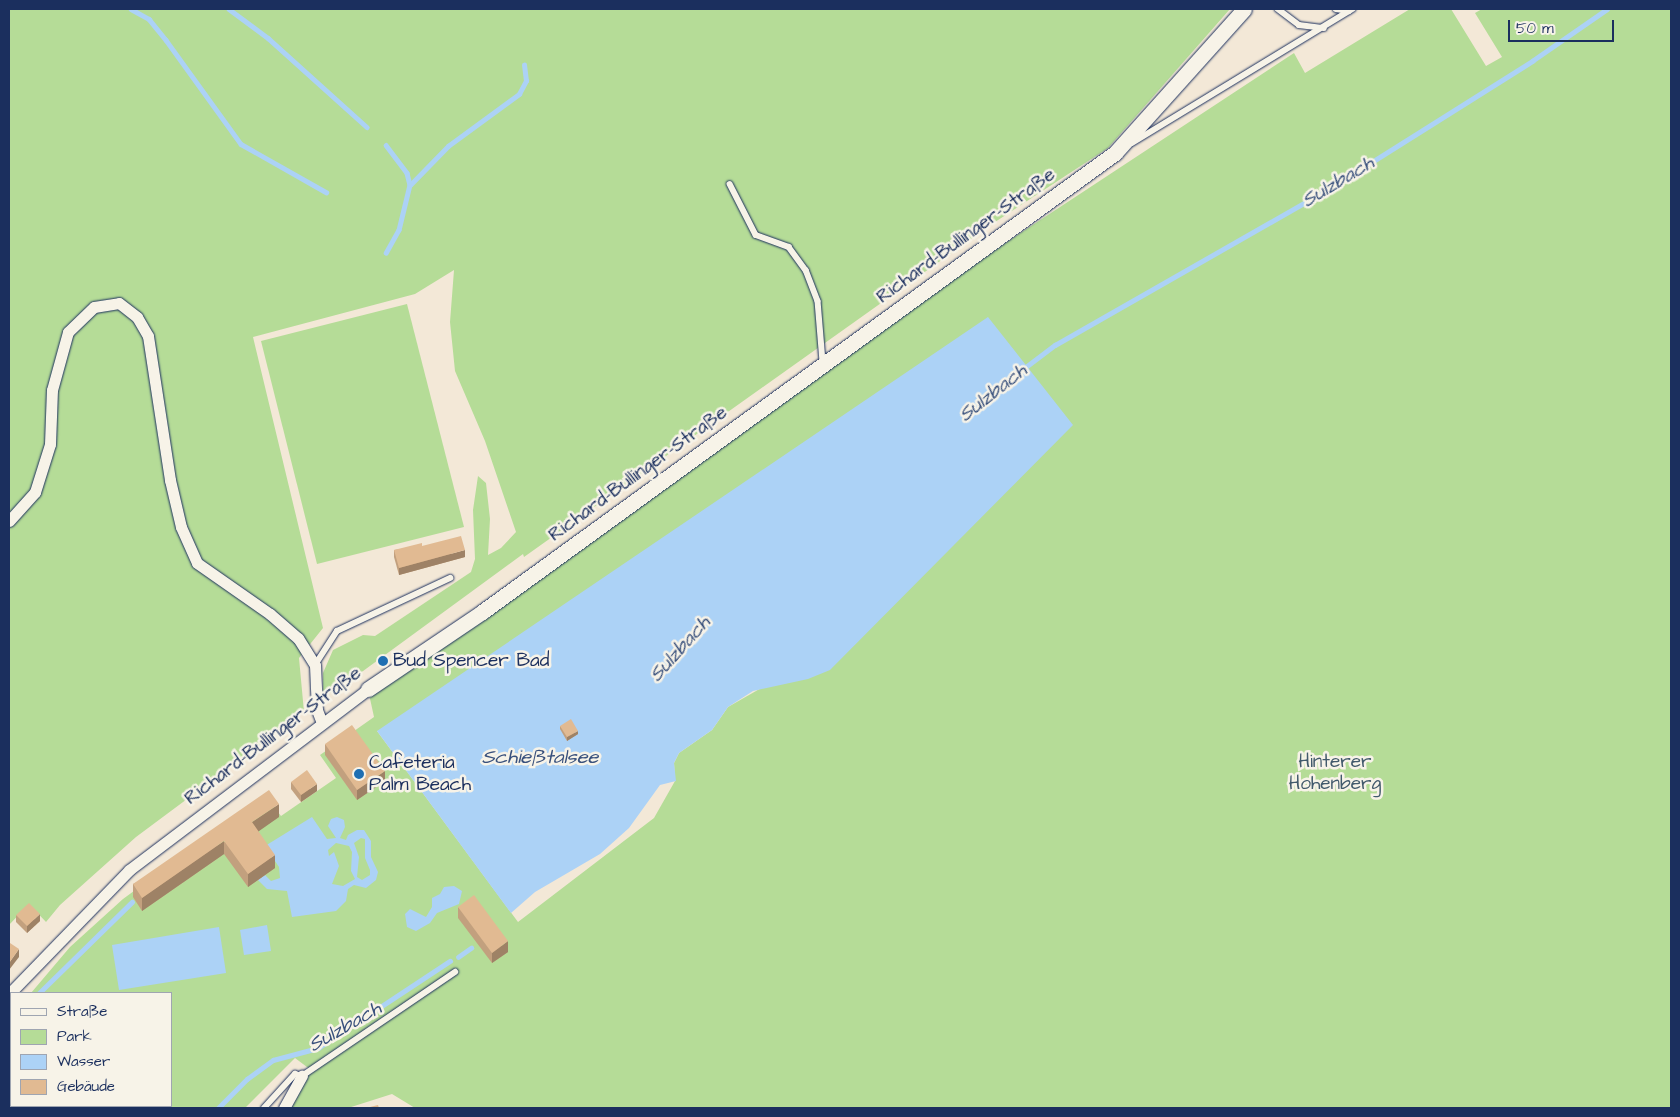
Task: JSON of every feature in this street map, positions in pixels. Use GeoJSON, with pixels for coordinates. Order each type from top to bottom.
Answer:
{"type":"FeatureCollection","features":[{"type":"Feature","properties":{"kind":"street"},"geometry":{"type":"LineString","coordinates":[[1115,153],[1244,9]]}},
{"type":"Feature","properties":{"kind":"street","name":"Richard-Bullinger-Straße"},"geometry":{"type":"LineString","coordinates":[[11,992],[129,870],[368,689],[482,612],[1115,153]]}},
{"type":"Feature","properties":{"kind":"street"},"geometry":{"type":"LineString","coordinates":[[9,521],[35,492],[50,444],[52,390],[68,332],[94,307],[119,303],[137,317],[148,336],[170,480],[181,527],[197,563],[270,614],[298,638],[315,665],[317,710],[322,724]]}},
{"type":"Feature","properties":{"kind":"street"},"geometry":{"type":"LineString","coordinates":[[284,1108],[302,1076]]}},
{"type":"Feature","properties":{"kind":"lane"},"geometry":{"type":"LineString","coordinates":[[1278,9],[1299,25],[1324,28]]}},
{"type":"Feature","properties":{"kind":"lane","name":"Richard-Bullinger-Straße"},"geometry":{"type":"LineString","coordinates":[[1336,9],[1351,10]]}},
{"type":"Feature","properties":{"kind":"lane","name":"Richard-Bullinger-Straße"},"geometry":{"type":"LineString","coordinates":[[1115,153],[1351,10]]}},
{"type":"Feature","properties":{"kind":"lane"},"geometry":{"type":"LineString","coordinates":[[730,184],[756,235],[789,247],[806,270],[818,301],[823,364]]}},
{"type":"Feature","properties":{"kind":"lane"},"geometry":{"type":"LineString","coordinates":[[315,665],[337,632],[450,578]]}},
{"type":"Feature","properties":{"kind":"lane"},"geometry":{"type":"LineString","coordinates":[[264,1108],[295,1074],[302,1076],[456,972]]}},
{"type":"Feature","properties":{"kind":"green space"},"geometry":{"type":"Polygon","coordinates":[[[9,9],[1230,9],[1108,148],[995,222],[524,557],[523,554],[333,693],[323,692],[323,673],[333,650],[363,635],[375,636],[471,572],[475,559],[473,510],[478,476],[486,483],[490,519],[488,555],[501,548],[516,532],[485,441],[455,371],[450,322],[454,270],[415,294],[253,337],[323,628],[299,658],[304,712],[136,837],[60,905],[46,922],[29,904],[9,925],[9,9]]]}},
{"type":"Feature","properties":{"kind":"green space","name":"Hinterer Hohenberg"},"geometry":{"type":"Polygon","coordinates":[[[1410,9],[1451,9],[1486,66],[1502,57],[1475,13],[1482,9],[1671,9],[1671,1108],[415,1108],[392,1094],[348,1108],[282,1108],[311,1070],[295,1058],[245,1108],[9,1108],[10,1062],[10,1107],[172,1107],[172,992],[32,992],[70,947],[123,899],[265,795],[281,816],[336,778],[320,755],[374,717],[369,694],[1007,242],[1294,53],[1305,73],[1410,9]],[[763,687],[377,731],[518,922],[654,818],[675,781],[674,763],[679,753],[712,730],[728,707],[763,687]]]}},
{"type":"Feature","properties":{"kind":"green space"},"geometry":{"type":"Polygon","coordinates":[[[407,304],[464,527],[317,564],[261,341],[407,304]]]}},
{"type":"Feature","properties":{"kind":"water","name":"Schießtalsee"},"geometry":{"type":"Polygon","coordinates":[[[988,317],[1073,425],[830,670],[808,679],[753,691],[728,707],[712,730],[679,753],[674,763],[676,781],[660,785],[629,828],[600,854],[535,892],[511,913],[377,731],[988,317]]]}},
{"type":"Feature","properties":{"kind":"water"},"geometry":{"type":"Polygon","coordinates":[[[312,817],[327,839],[336,838],[328,826],[331,819],[337,817],[344,820],[345,827],[340,838],[346,840],[348,835],[357,830],[364,830],[371,841],[371,857],[378,872],[376,880],[366,888],[354,885],[348,889],[346,901],[336,911],[292,917],[287,891],[267,889],[258,880],[265,875],[271,881],[280,878],[279,867],[265,846],[312,817]],[[361,838],[354,843],[359,857],[357,877],[362,880],[370,875],[370,870],[365,858],[365,839],[361,838]],[[336,843],[328,850],[329,856],[334,852],[339,866],[332,884],[343,886],[355,879],[351,871],[352,852],[349,846],[336,843]]]}},
{"type":"Feature","properties":{"kind":"water"},"geometry":{"type":"Polygon","coordinates":[[[454,886],[462,891],[459,904],[437,913],[430,923],[416,931],[407,927],[405,914],[410,909],[426,917],[432,907],[432,898],[440,894],[444,887],[454,886]]]}},
{"type":"Feature","properties":{"kind":"water"},"geometry":{"type":"Polygon","coordinates":[[[267,925],[271,951],[244,955],[240,930],[267,925]]]}},
{"type":"Feature","properties":{"kind":"water"},"geometry":{"type":"Polygon","coordinates":[[[219,927],[226,973],[119,990],[112,945],[219,927]]]}},
{"type":"Feature","properties":{"kind":"building"},"geometry":{"type":"Polygon","coordinates":[[[461,536],[465,550],[399,568],[394,550],[422,543],[422,546],[461,536]]]}},
{"type":"Feature","properties":{"kind":"building"},"geometry":{"type":"Polygon","coordinates":[[[571,719],[578,731],[567,737],[560,726],[571,719]]]}},
{"type":"Feature","properties":{"kind":"building","name":"Cafeteria Palm Beach"},"geometry":{"type":"Polygon","coordinates":[[[352,725],[385,771],[357,790],[325,744],[352,725]]]}},
{"type":"Feature","properties":{"kind":"building"},"geometry":{"type":"Polygon","coordinates":[[[307,770],[317,784],[301,795],[291,782],[307,770]]]}},
{"type":"Feature","properties":{"kind":"building"},"geometry":{"type":"Polygon","coordinates":[[[269,790],[279,804],[252,822],[275,855],[248,874],[224,841],[142,898],[133,884],[269,790]]]}},
{"type":"Feature","properties":{"kind":"building"},"geometry":{"type":"Polygon","coordinates":[[[474,895],[508,941],[492,953],[458,907],[474,895]]]}},
{"type":"Feature","properties":{"kind":"building"},"geometry":{"type":"Polygon","coordinates":[[[29,903],[40,914],[27,926],[16,915],[29,903]]]}},
{"type":"Feature","properties":{"kind":"building"},"geometry":{"type":"Polygon","coordinates":[[[10,943],[19,949],[9,963],[9,945],[10,943]]]}},
{"type":"Feature","properties":{"kind":"building"},"geometry":{"type":"Polygon","coordinates":[[[378,1105],[379,1108],[366,1108],[378,1105]]]}},
{"type":"Feature","properties":{"kind":"waterway"},"geometry":{"type":"LineString","coordinates":[[131,9],[149,19],[241,144],[326,192]]}},
{"type":"Feature","properties":{"kind":"waterway"},"geometry":{"type":"LineString","coordinates":[[229,9],[268,38],[367,127]]}},
{"type":"Feature","properties":{"kind":"waterway","name":"Sulzbach"},"geometry":{"type":"LineString","coordinates":[[1023,369],[1055,345],[1337,184],[1532,61],[1607,9]]}},
{"type":"Feature","properties":{"kind":"waterway"},"geometry":{"type":"LineString","coordinates":[[410,185],[448,146],[519,94],[526,81],[524,65]]}},
{"type":"Feature","properties":{"kind":"waterway"},"geometry":{"type":"LineString","coordinates":[[386,145],[407,173],[410,185],[399,230],[386,253]]}},
{"type":"Feature","properties":{"kind":"waterway"},"geometry":{"type":"LineString","coordinates":[[40,992],[132,902]]}},
{"type":"Feature","properties":{"kind":"waterway","name":"Sulzbach"},"geometry":{"type":"LineString","coordinates":[[458,957],[471,948]]}},
{"type":"Feature","properties":{"kind":"waterway","name":"Sulzbach"},"geometry":{"type":"LineString","coordinates":[[218,1108],[247,1079],[273,1060],[318,1048],[450,961]]}},
{"type":"Feature","properties":{"kind":"place","name":"Bud Spencer Bad"},"geometry":{"type":"Point","coordinates":[383,661]}},
{"type":"Feature","properties":{"kind":"place","name":"Cafeteria Palm Beach"},"geometry":{"type":"Point","coordinates":[359,774]}}]}
